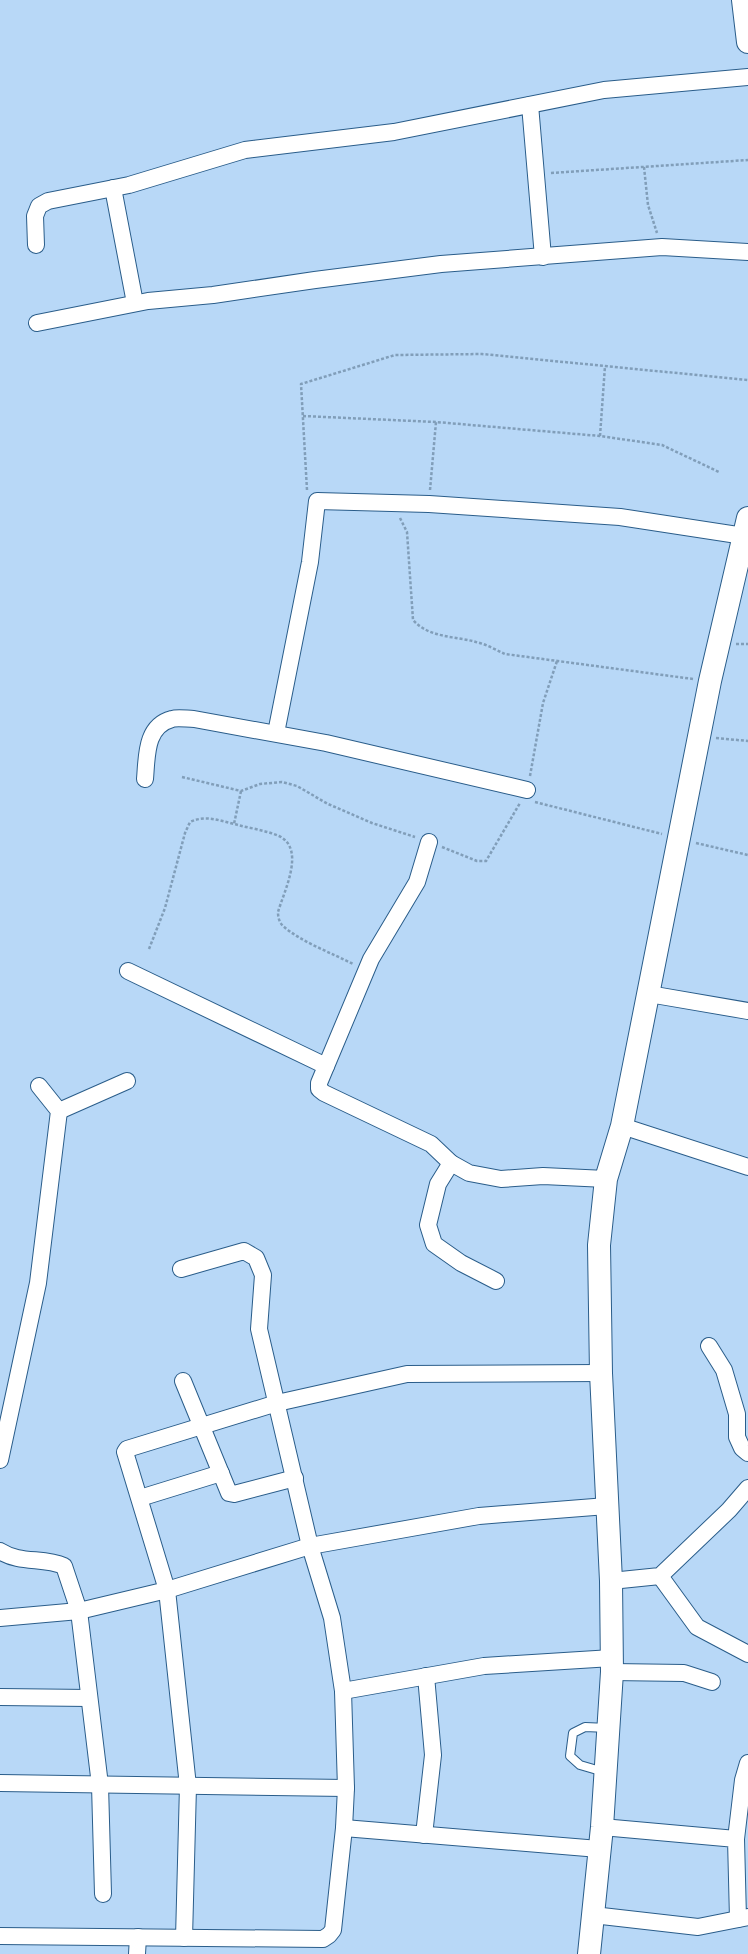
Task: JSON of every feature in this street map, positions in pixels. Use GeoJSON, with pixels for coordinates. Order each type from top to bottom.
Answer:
{"type":"FeatureCollection","features":[{"type":"Feature","properties":{"kind":"main road"},"geometry":{"type":"LineString","coordinates":[[743,0],[748,36]]}},
{"type":"Feature","properties":{"kind":"main road"},"geometry":{"type":"LineString","coordinates":[[589,1954],[602,1827],[612,1665],[611,1581],[601,1373],[599,1245],[606,1180],[622,1126],[710,681],[746,527]]}},
{"type":"Feature","properties":{"kind":"street"},"geometry":{"type":"LineString","coordinates":[[36,245],[35,216],[39,206],[48,201],[129,185],[245,150],[394,132],[604,90],[748,77]]}},
{"type":"Feature","properties":{"kind":"street"},"geometry":{"type":"LineString","coordinates":[[530,104],[543,257]]}},
{"type":"Feature","properties":{"kind":"street"},"geometry":{"type":"LineString","coordinates":[[113,188],[135,303]]}},
{"type":"Feature","properties":{"kind":"street"},"geometry":{"type":"LineString","coordinates":[[37,322],[135,303],[213,295],[441,264],[662,247],[748,252]]}},
{"type":"Feature","properties":{"kind":"street"},"geometry":{"type":"LineString","coordinates":[[276,733],[310,562],[317,501],[429,504],[746,527]]}},
{"type":"Feature","properties":{"kind":"street"},"geometry":{"type":"LineString","coordinates":[[145,779],[147,750],[153,731],[164,722],[173,718],[194,719],[326,743],[525,794]]}},
{"type":"Feature","properties":{"kind":"street"},"geometry":{"type":"LineString","coordinates":[[429,842],[417,882],[366,970],[319,1083],[319,1089],[324,1093],[431,1144],[451,1163],[469,1173],[501,1179],[543,1176],[606,1180]]}},
{"type":"Feature","properties":{"kind":"street"},"geometry":{"type":"LineString","coordinates":[[128,971],[326,1066]]}},
{"type":"Feature","properties":{"kind":"street"},"geometry":{"type":"LineString","coordinates":[[649,994],[748,1011]]}},
{"type":"Feature","properties":{"kind":"street"},"geometry":{"type":"LineString","coordinates":[[59,1111],[127,1081]]}},
{"type":"Feature","properties":{"kind":"street"},"geometry":{"type":"LineString","coordinates":[[0,1460],[38,1283],[59,1111],[40,1086]]}},
{"type":"Feature","properties":{"kind":"street"},"geometry":{"type":"LineString","coordinates":[[622,1126],[748,1167]]}},
{"type":"Feature","properties":{"kind":"street"},"geometry":{"type":"LineString","coordinates":[[451,1163],[438,1184],[428,1225],[434,1244],[461,1263],[496,1281]]}},
{"type":"Feature","properties":{"kind":"street"},"geometry":{"type":"LineString","coordinates":[[0,1936],[323,1939],[333,1930],[344,1828],[346,1788],[343,1691],[332,1618],[310,1546],[259,1329],[263,1275],[256,1258],[244,1251],[228,1254],[181,1269]]}},
{"type":"Feature","properties":{"kind":"street"},"geometry":{"type":"LineString","coordinates":[[709,1346],[724,1370],[737,1414],[737,1437],[742,1448],[748,1453]]}},
{"type":"Feature","properties":{"kind":"street"},"geometry":{"type":"LineString","coordinates":[[184,1938],[188,1786],[167,1590],[140,1498],[124,1455],[125,1452],[128,1449],[277,1403],[407,1374],[601,1373]]}},
{"type":"Feature","properties":{"kind":"street"},"geometry":{"type":"LineString","coordinates":[[182,1381],[229,1493],[234,1494],[295,1478]]}},
{"type":"Feature","properties":{"kind":"street"},"geometry":{"type":"LineString","coordinates":[[140,1498],[221,1473]]}},
{"type":"Feature","properties":{"kind":"street"},"geometry":{"type":"LineString","coordinates":[[611,1581],[660,1576],[729,1510],[748,1488]]}},
{"type":"Feature","properties":{"kind":"street"},"geometry":{"type":"LineString","coordinates":[[0,1618],[79,1611],[167,1590],[310,1546],[479,1516],[607,1506]]}},
{"type":"Feature","properties":{"kind":"street"},"geometry":{"type":"LineString","coordinates":[[0,1551],[20,1560],[54,1562],[64,1566],[79,1611],[100,1785],[103,1894]]}},
{"type":"Feature","properties":{"kind":"street"},"geometry":{"type":"LineString","coordinates":[[660,1576],[697,1627],[748,1654]]}},
{"type":"Feature","properties":{"kind":"street"},"geometry":{"type":"LineString","coordinates":[[343,1691],[484,1666],[612,1665],[684,1673],[712,1682]]}},
{"type":"Feature","properties":{"kind":"street"},"geometry":{"type":"LineString","coordinates":[[424,1835],[433,1755],[426,1676]]}},
{"type":"Feature","properties":{"kind":"street"},"geometry":{"type":"LineString","coordinates":[[0,1697],[89,1698]]}},
{"type":"Feature","properties":{"kind":"street"},"geometry":{"type":"LineString","coordinates":[[593,1915],[698,1927],[743,1918],[743,1857],[736,1839],[743,1780],[748,1763]]}},
{"type":"Feature","properties":{"kind":"street"},"geometry":{"type":"LineString","coordinates":[[0,1783],[346,1788]]}},
{"type":"Feature","properties":{"kind":"street"},"geometry":{"type":"LineString","coordinates":[[602,1827],[736,1839]]}},
{"type":"Feature","properties":{"kind":"street"},"geometry":{"type":"LineString","coordinates":[[344,1828],[599,1849]]}},
{"type":"Feature","properties":{"kind":"street"},"geometry":{"type":"LineString","coordinates":[[137,1954],[138,1937]]}},
{"type":"Feature","properties":{"kind":"lane"},"geometry":{"type":"LineString","coordinates":[[606,1772],[580,1765],[570,1756],[574,1733],[585,1727],[609,1728]]}},
{"type":"Feature","properties":{"kind":"path"},"geometry":{"type":"LineString","coordinates":[[535,174],[748,160]]}},
{"type":"Feature","properties":{"kind":"path"},"geometry":{"type":"LineString","coordinates":[[644,167],[648,205],[662,247]]}},
{"type":"Feature","properties":{"kind":"path"},"geometry":{"type":"LineString","coordinates":[[308,493],[301,387],[303,382],[395,355],[482,354],[748,380]]}},
{"type":"Feature","properties":{"kind":"path"},"geometry":{"type":"LineString","coordinates":[[600,436],[605,366]]}},
{"type":"Feature","properties":{"kind":"path"},"geometry":{"type":"LineString","coordinates":[[303,416],[436,422],[600,436],[662,444],[719,472]]}},
{"type":"Feature","properties":{"kind":"path"},"geometry":{"type":"LineString","coordinates":[[429,504],[436,422]]}},
{"type":"Feature","properties":{"kind":"path"},"geometry":{"type":"LineString","coordinates":[[393,503],[407,532],[413,620],[420,628],[438,634],[478,642],[505,654],[710,681]]}},
{"type":"Feature","properties":{"kind":"path"},"geometry":{"type":"LineString","coordinates":[[182,777],[241,791],[260,784],[282,782],[297,786],[328,804],[372,823],[429,842],[477,861],[486,861],[525,794],[543,703],[557,661]]}},
{"type":"Feature","properties":{"kind":"path"},"geometry":{"type":"LineString","coordinates":[[699,736],[748,741]]}},
{"type":"Feature","properties":{"kind":"path"},"geometry":{"type":"LineString","coordinates":[[234,824],[241,791]]}},
{"type":"Feature","properties":{"kind":"path"},"geometry":{"type":"LineString","coordinates":[[525,794],[679,839],[748,855]]}},
{"type":"Feature","properties":{"kind":"path"},"geometry":{"type":"LineString","coordinates":[[148,949],[165,908],[190,822],[197,819],[209,818],[279,836],[289,843],[292,852],[292,864],[278,912],[278,919],[282,926],[298,936],[366,970]]}}]}
